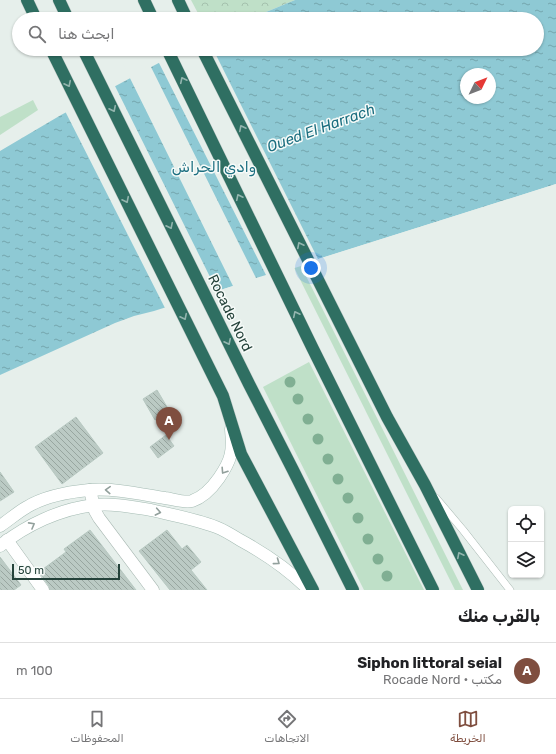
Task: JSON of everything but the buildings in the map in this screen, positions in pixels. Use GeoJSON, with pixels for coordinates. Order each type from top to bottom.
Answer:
{"type":"FeatureCollection","features":[{"type":"Feature","properties":{"kind":"highway"},"geometry":{"type":"LineString","coordinates":[[27,0],[33,12]]}},
{"type":"Feature","properties":{"kind":"highway"},"geometry":{"type":"LineString","coordinates":[[144,0],[150,12]]}},
{"type":"Feature","properties":{"kind":"highway"},"geometry":{"type":"LineString","coordinates":[[178,0],[184,12]]}},
{"type":"Feature","properties":{"kind":"highway"},"geometry":{"type":"LineString","coordinates":[[54,56],[223,396],[241,454],[313,590]]}},
{"type":"Feature","properties":{"kind":"highway","name":"Rocade Nord"},"geometry":{"type":"LineString","coordinates":[[86,56],[248,384],[353,590]]}},
{"type":"Feature","properties":{"kind":"highway"},"geometry":{"type":"LineString","coordinates":[[170,56],[313,349],[434,590]]}},
{"type":"Feature","properties":{"kind":"highway"},"geometry":{"type":"LineString","coordinates":[[206,56],[387,417],[425,486],[478,590]]}},
{"type":"Feature","properties":{"kind":"main road"},"geometry":{"type":"LineString","coordinates":[[0,526],[27,507],[40,501],[73,492],[109,490],[191,501],[205,495],[214,486],[228,464],[232,442],[230,420]]}},
{"type":"Feature","properties":{"kind":"main road"},"geometry":{"type":"LineString","coordinates":[[90,490],[95,511],[102,524],[153,590]]}},
{"type":"Feature","properties":{"kind":"main road"},"geometry":{"type":"LineString","coordinates":[[43,590],[4,543],[43,519],[67,511],[94,505],[130,506],[176,515],[217,527],[277,562],[295,576],[308,590]]}},
{"type":"Feature","properties":{"kind":"lane"},"geometry":{"type":"LineString","coordinates":[[425,486],[464,530],[510,590]]}},
{"type":"Feature","properties":{"kind":"green space"},"geometry":{"type":"Polygon","coordinates":[[[191,0],[295,0],[266,12],[197,12],[191,0]]]}},
{"type":"Feature","properties":{"kind":"green space"},"geometry":{"type":"Polygon","coordinates":[[[188,56],[279,222],[463,590],[455,590],[188,56]]]}},
{"type":"Feature","properties":{"kind":"green space"},"geometry":{"type":"Polygon","coordinates":[[[33,100],[38,110],[0,135],[0,117],[33,100]]]}},
{"type":"Feature","properties":{"kind":"green space"},"geometry":{"type":"Polygon","coordinates":[[[309,362],[424,590],[364,590],[263,387],[309,362]]]}},
{"type":"Feature","properties":{"kind":"water","name":"وادي الحراش"},"geometry":{"type":"Polygon","coordinates":[[[295,0],[556,0],[556,184],[134,316],[115,323],[0,375],[0,151],[61,115],[172,56],[544,56],[544,12],[266,12],[295,0]]]}},
{"type":"Feature","properties":{"kind":"pier"},"geometry":{"type":"Polygon","coordinates":[[[119,56],[136,56],[143,69],[150,65],[256,278],[266,275],[158,61],[168,56],[216,56],[318,259],[556,184],[556,186],[250,282],[260,304],[247,311],[234,288],[166,310],[65,111],[114,84],[217,291],[233,286],[119,56]]]}},
{"type":"Feature","properties":{"kind":"place","name":"Siphon littoral seial"},"geometry":{"type":"Point","coordinates":[169,440]}},
{"type":"Feature","properties":{"kind":"water label","name":"Oued El Harrach"},"geometry":{"type":"Point","coordinates":[321,128]}}]}
